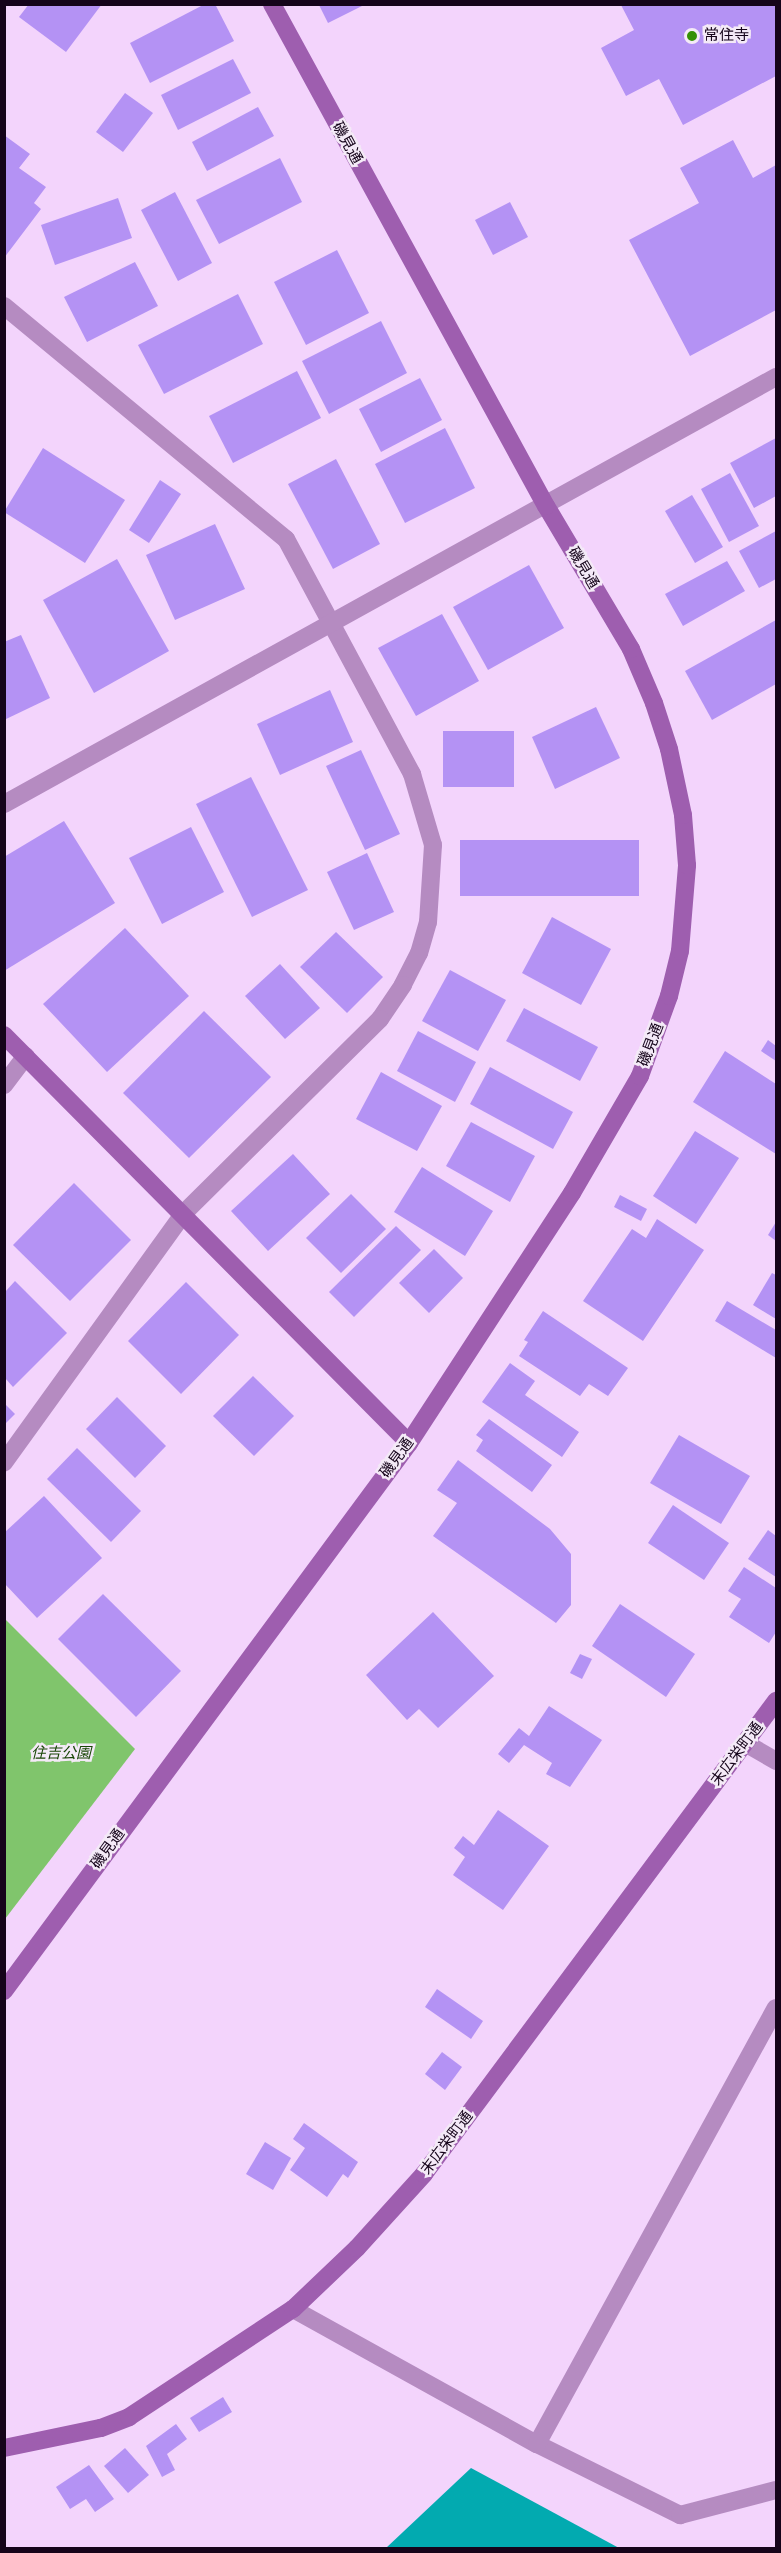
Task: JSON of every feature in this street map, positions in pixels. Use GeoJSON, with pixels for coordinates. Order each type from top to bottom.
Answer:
{"type":"FeatureCollection","features":[{"type":"Feature","properties":{"kind":"street","name":"磯見通"},"geometry":{"type":"LineString","coordinates":[[4,1991],[409,1443],[612,1128],[656,1037],[680,951],[687,865],[683,815],[669,749],[631,649],[546,506],[272,4]]}},
{"type":"Feature","properties":{"kind":"street"},"geometry":{"type":"LineString","coordinates":[[4,306],[286,539],[412,774],[427,817],[433,845],[428,922],[409,975],[380,1019],[184,1213],[4,1463]]}},
{"type":"Feature","properties":{"kind":"street"},"geometry":{"type":"LineString","coordinates":[[4,804],[777,377]]}},
{"type":"Feature","properties":{"kind":"street"},"geometry":{"type":"LineString","coordinates":[[4,1035],[184,1213],[409,1443]]}},
{"type":"Feature","properties":{"kind":"street"},"geometry":{"type":"LineString","coordinates":[[4,1085],[26,1056]]}},
{"type":"Feature","properties":{"kind":"street","name":"末広栄町通"},"geometry":{"type":"LineString","coordinates":[[4,2448],[101,2428],[129,2417],[293,2308],[357,2248],[424,2174],[777,1701]]}},
{"type":"Feature","properties":{"kind":"street"},"geometry":{"type":"LineString","coordinates":[[745,1743],[777,1761]]}},
{"type":"Feature","properties":{"kind":"street"},"geometry":{"type":"LineString","coordinates":[[537,2444],[777,2008]]}},
{"type":"Feature","properties":{"kind":"street"},"geometry":{"type":"LineString","coordinates":[[293,2308],[537,2444],[680,2515],[777,2490]]}},
{"type":"Feature","properties":{"kind":"green space","name":"住吉公園"},"geometry":{"type":"Polygon","coordinates":[[[5,1619],[135,1749],[4,1919],[5,1619]]]}},
{"type":"Feature","properties":{"kind":"shaded area"},"geometry":{"type":"Polygon","coordinates":[[[471,2468],[619,2548],[386,2548],[471,2468]]]}},
{"type":"Feature","properties":{"kind":"building"},"geometry":{"type":"Polygon","coordinates":[[[29,4],[102,4],[66,52],[19,17],[29,4]]]}},
{"type":"Feature","properties":{"kind":"building"},"geometry":{"type":"Polygon","coordinates":[[[205,4],[215,4],[234,41],[150,83],[130,43],[205,4]]]}},
{"type":"Feature","properties":{"kind":"building"},"geometry":{"type":"Polygon","coordinates":[[[319,5],[364,5],[328,23],[319,5]]]}},
{"type":"Feature","properties":{"kind":"building"},"geometry":{"type":"Polygon","coordinates":[[[621,5],[776,5],[776,76],[683,125],[659,79],[626,96],[601,48],[634,30],[621,5]]]}},
{"type":"Feature","properties":{"kind":"building"},"geometry":{"type":"Polygon","coordinates":[[[233,59],[251,93],[178,130],[161,95],[233,59]]]}},
{"type":"Feature","properties":{"kind":"building"},"geometry":{"type":"Polygon","coordinates":[[[125,93],[153,113],[123,152],[96,132],[125,93]]]}},
{"type":"Feature","properties":{"kind":"building"},"geometry":{"type":"Polygon","coordinates":[[[258,107],[274,136],[207,171],[192,142],[258,107]]]}},
{"type":"Feature","properties":{"kind":"building"},"geometry":{"type":"Polygon","coordinates":[[[4,135],[30,154],[19,168],[46,187],[34,203],[41,209],[4,258],[4,135]]]}},
{"type":"Feature","properties":{"kind":"building"},"geometry":{"type":"Polygon","coordinates":[[[733,140],[753,178],[776,165],[776,310],[690,356],[629,240],[699,203],[680,168],[733,140]]]}},
{"type":"Feature","properties":{"kind":"building"},"geometry":{"type":"Polygon","coordinates":[[[280,158],[302,202],[219,244],[196,200],[280,158]]]}},
{"type":"Feature","properties":{"kind":"building"},"geometry":{"type":"Polygon","coordinates":[[[175,192],[212,263],[178,281],[141,210],[175,192]]]}},
{"type":"Feature","properties":{"kind":"building"},"geometry":{"type":"Polygon","coordinates":[[[118,198],[132,238],[55,265],[41,225],[118,198]]]}},
{"type":"Feature","properties":{"kind":"building"},"geometry":{"type":"Polygon","coordinates":[[[510,202],[528,237],[493,255],[475,220],[510,202]]]}},
{"type":"Feature","properties":{"kind":"building"},"geometry":{"type":"Polygon","coordinates":[[[337,250],[369,313],[306,345],[274,282],[337,250]]]}},
{"type":"Feature","properties":{"kind":"building"},"geometry":{"type":"Polygon","coordinates":[[[135,262],[158,306],[87,342],[64,297],[135,262]]]}},
{"type":"Feature","properties":{"kind":"building"},"geometry":{"type":"Polygon","coordinates":[[[238,294],[263,344],[164,394],[138,345],[238,294]]]}},
{"type":"Feature","properties":{"kind":"building"},"geometry":{"type":"Polygon","coordinates":[[[381,321],[407,373],[329,414],[302,361],[381,321]]]}},
{"type":"Feature","properties":{"kind":"building"},"geometry":{"type":"Polygon","coordinates":[[[297,371],[321,418],[233,463],[209,416],[297,371]]]}},
{"type":"Feature","properties":{"kind":"building"},"geometry":{"type":"Polygon","coordinates":[[[420,378],[442,420],[381,452],[359,409],[420,378]]]}},
{"type":"Feature","properties":{"kind":"building"},"geometry":{"type":"Polygon","coordinates":[[[445,428],[475,488],[405,523],[375,464],[445,428]]]}},
{"type":"Feature","properties":{"kind":"building"},"geometry":{"type":"Polygon","coordinates":[[[776,438],[776,496],[754,508],[730,463],[776,438]]]}},
{"type":"Feature","properties":{"kind":"building"},"geometry":{"type":"Polygon","coordinates":[[[43,448],[125,500],[85,563],[4,512],[43,448]]]}},
{"type":"Feature","properties":{"kind":"building"},"geometry":{"type":"Polygon","coordinates":[[[336,459],[380,544],[333,569],[288,484],[336,459]]]}},
{"type":"Feature","properties":{"kind":"building"},"geometry":{"type":"Polygon","coordinates":[[[730,473],[759,526],[729,542],[701,489],[730,473]]]}},
{"type":"Feature","properties":{"kind":"building"},"geometry":{"type":"Polygon","coordinates":[[[160,480],[181,494],[149,543],[129,530],[160,480]]]}},
{"type":"Feature","properties":{"kind":"building"},"geometry":{"type":"Polygon","coordinates":[[[692,495],[723,547],[695,563],[665,511],[692,495]]]}},
{"type":"Feature","properties":{"kind":"building"},"geometry":{"type":"Polygon","coordinates":[[[215,524],[245,589],[175,620],[146,555],[215,524]]]}},
{"type":"Feature","properties":{"kind":"building"},"geometry":{"type":"Polygon","coordinates":[[[776,531],[776,579],[759,588],[739,551],[776,531]]]}},
{"type":"Feature","properties":{"kind":"building"},"geometry":{"type":"Polygon","coordinates":[[[117,559],[169,651],[94,693],[43,600],[117,559]]]}},
{"type":"Feature","properties":{"kind":"building"},"geometry":{"type":"Polygon","coordinates":[[[727,561],[745,591],[683,626],[665,594],[727,561]]]}},
{"type":"Feature","properties":{"kind":"building"},"geometry":{"type":"Polygon","coordinates":[[[529,565],[564,628],[488,670],[453,607],[529,565]]]}},
{"type":"Feature","properties":{"kind":"building"},"geometry":{"type":"Polygon","coordinates":[[[442,614],[479,681],[416,716],[378,648],[442,614]]]}},
{"type":"Feature","properties":{"kind":"building"},"geometry":{"type":"Polygon","coordinates":[[[776,620],[776,684],[712,720],[685,671],[776,620]]]}},
{"type":"Feature","properties":{"kind":"building"},"geometry":{"type":"Polygon","coordinates":[[[21,635],[50,698],[4,720],[4,642],[21,635]]]}},
{"type":"Feature","properties":{"kind":"building"},"geometry":{"type":"Polygon","coordinates":[[[330,690],[353,742],[280,775],[257,724],[330,690]]]}},
{"type":"Feature","properties":{"kind":"building"},"geometry":{"type":"Polygon","coordinates":[[[596,707],[620,758],[555,789],[532,737],[596,707]]]}},
{"type":"Feature","properties":{"kind":"building"},"geometry":{"type":"Polygon","coordinates":[[[443,731],[514,731],[514,787],[443,787],[443,731]]]}},
{"type":"Feature","properties":{"kind":"building"},"geometry":{"type":"Polygon","coordinates":[[[361,750],[400,834],[365,850],[326,766],[361,750]]]}},
{"type":"Feature","properties":{"kind":"building"},"geometry":{"type":"Polygon","coordinates":[[[251,777],[308,890],[252,917],[196,804],[251,777]]]}},
{"type":"Feature","properties":{"kind":"building"},"geometry":{"type":"Polygon","coordinates":[[[64,821],[115,903],[4,971],[4,857],[64,821]]]}},
{"type":"Feature","properties":{"kind":"building"},"geometry":{"type":"Polygon","coordinates":[[[191,827],[224,892],[162,924],[129,858],[191,827]]]}},
{"type":"Feature","properties":{"kind":"building"},"geometry":{"type":"Polygon","coordinates":[[[460,840],[639,840],[639,896],[460,896],[460,840]]]}},
{"type":"Feature","properties":{"kind":"building"},"geometry":{"type":"Polygon","coordinates":[[[367,853],[394,912],[354,930],[327,872],[367,853]]]}},
{"type":"Feature","properties":{"kind":"building"},"geometry":{"type":"Polygon","coordinates":[[[552,917],[611,949],[581,1005],[522,973],[552,917]]]}},
{"type":"Feature","properties":{"kind":"building"},"geometry":{"type":"Polygon","coordinates":[[[125,928],[189,996],[107,1072],[43,1004],[125,928]]]}},
{"type":"Feature","properties":{"kind":"building"},"geometry":{"type":"Polygon","coordinates":[[[336,932],[383,977],[347,1013],[300,967],[336,932]]]}},
{"type":"Feature","properties":{"kind":"building"},"geometry":{"type":"Polygon","coordinates":[[[280,964],[320,1008],[285,1039],[245,996],[280,964]]]}},
{"type":"Feature","properties":{"kind":"building"},"geometry":{"type":"Polygon","coordinates":[[[450,970],[506,1000],[478,1051],[422,1021],[450,970]]]}},
{"type":"Feature","properties":{"kind":"building"},"geometry":{"type":"Polygon","coordinates":[[[524,1008],[598,1047],[580,1081],[506,1041],[524,1008]]]}},
{"type":"Feature","properties":{"kind":"building"},"geometry":{"type":"Polygon","coordinates":[[[204,1011],[271,1077],[189,1158],[123,1093],[204,1011]]]}},
{"type":"Feature","properties":{"kind":"building"},"geometry":{"type":"Polygon","coordinates":[[[418,1031],[476,1062],[455,1102],[397,1071],[418,1031]]]}},
{"type":"Feature","properties":{"kind":"building"},"geometry":{"type":"Polygon","coordinates":[[[768,1040],[776,1046],[776,1061],[761,1051],[768,1040]]]}},
{"type":"Feature","properties":{"kind":"building"},"geometry":{"type":"Polygon","coordinates":[[[725,1051],[776,1084],[776,1154],[693,1102],[725,1051]]]}},
{"type":"Feature","properties":{"kind":"building"},"geometry":{"type":"Polygon","coordinates":[[[490,1067],[573,1112],[553,1149],[470,1104],[490,1067]]]}},
{"type":"Feature","properties":{"kind":"building"},"geometry":{"type":"Polygon","coordinates":[[[381,1072],[442,1106],[417,1151],[356,1119],[381,1072]]]}},
{"type":"Feature","properties":{"kind":"building"},"geometry":{"type":"Polygon","coordinates":[[[471,1122],[535,1156],[510,1202],[446,1166],[471,1122]]]}},
{"type":"Feature","properties":{"kind":"building"},"geometry":{"type":"Polygon","coordinates":[[[695,1131],[739,1158],[696,1224],[653,1196],[695,1131]]]}},
{"type":"Feature","properties":{"kind":"building"},"geometry":{"type":"Polygon","coordinates":[[[293,1154],[330,1194],[268,1251],[231,1211],[293,1154]]]}},
{"type":"Feature","properties":{"kind":"building"},"geometry":{"type":"Polygon","coordinates":[[[422,1167],[493,1211],[465,1256],[394,1212],[422,1167]]]}},
{"type":"Feature","properties":{"kind":"building"},"geometry":{"type":"Polygon","coordinates":[[[74,1183],[131,1240],[70,1301],[13,1245],[74,1183]]]}},
{"type":"Feature","properties":{"kind":"building"},"geometry":{"type":"Polygon","coordinates":[[[351,1194],[386,1229],[341,1273],[306,1238],[351,1194]]]}},
{"type":"Feature","properties":{"kind":"building"},"geometry":{"type":"Polygon","coordinates":[[[620,1195],[647,1209],[641,1221],[614,1207],[620,1195]]]}},
{"type":"Feature","properties":{"kind":"building"},"geometry":{"type":"Polygon","coordinates":[[[657,1219],[704,1250],[643,1341],[583,1301],[632,1229],[646,1238],[657,1219]]]}},
{"type":"Feature","properties":{"kind":"building"},"geometry":{"type":"Polygon","coordinates":[[[776,1222],[776,1241],[768,1235],[776,1222]]]}},
{"type":"Feature","properties":{"kind":"building"},"geometry":{"type":"Polygon","coordinates":[[[396,1226],[421,1250],[354,1317],[329,1292],[396,1226]]]}},
{"type":"Feature","properties":{"kind":"building"},"geometry":{"type":"Polygon","coordinates":[[[434,1249],[463,1278],[429,1313],[399,1283],[434,1249]]]}},
{"type":"Feature","properties":{"kind":"building"},"geometry":{"type":"Polygon","coordinates":[[[772,1273],[776,1275],[776,1319],[753,1305],[772,1273]]]}},
{"type":"Feature","properties":{"kind":"building"},"geometry":{"type":"Polygon","coordinates":[[[15,1281],[67,1333],[13,1387],[5,1378],[5,1292],[15,1281]]]}},
{"type":"Feature","properties":{"kind":"building"},"geometry":{"type":"Polygon","coordinates":[[[186,1282],[239,1335],[181,1394],[128,1341],[186,1282]]]}},
{"type":"Feature","properties":{"kind":"building"},"geometry":{"type":"Polygon","coordinates":[[[727,1301],[776,1330],[776,1358],[715,1321],[727,1301]]]}},
{"type":"Feature","properties":{"kind":"building"},"geometry":{"type":"Polygon","coordinates":[[[543,1311],[628,1368],[608,1396],[589,1384],[580,1396],[519,1356],[528,1342],[524,1340],[543,1311]]]}},
{"type":"Feature","properties":{"kind":"building"},"geometry":{"type":"Polygon","coordinates":[[[510,1363],[535,1381],[525,1395],[579,1432],[562,1457],[482,1402],[510,1363]]]}},
{"type":"Feature","properties":{"kind":"building"},"geometry":{"type":"Polygon","coordinates":[[[253,1376],[294,1416],[254,1456],[213,1416],[253,1376]]]}},
{"type":"Feature","properties":{"kind":"building"},"geometry":{"type":"Polygon","coordinates":[[[117,1397],[166,1446],[135,1478],[86,1429],[117,1397]]]}},
{"type":"Feature","properties":{"kind":"building"},"geometry":{"type":"Polygon","coordinates":[[[4,1403],[15,1414],[4,1425],[4,1403]]]}},
{"type":"Feature","properties":{"kind":"building"},"geometry":{"type":"Polygon","coordinates":[[[489,1419],[552,1465],[532,1492],[476,1451],[483,1440],[476,1435],[489,1419]]]}},
{"type":"Feature","properties":{"kind":"building"},"geometry":{"type":"Polygon","coordinates":[[[679,1435],[750,1476],[721,1524],[650,1483],[679,1435]]]}},
{"type":"Feature","properties":{"kind":"building"},"geometry":{"type":"Polygon","coordinates":[[[77,1448],[141,1511],[111,1542],[47,1479],[77,1448]]]}},
{"type":"Feature","properties":{"kind":"building"},"geometry":{"type":"Polygon","coordinates":[[[458,1460],[550,1529],[571,1554],[571,1605],[556,1623],[433,1536],[457,1503],[437,1490],[458,1460]]]}},
{"type":"Feature","properties":{"kind":"building"},"geometry":{"type":"Polygon","coordinates":[[[44,1496],[102,1558],[37,1618],[4,1583],[4,1533],[44,1496]]]}},
{"type":"Feature","properties":{"kind":"building"},"geometry":{"type":"Polygon","coordinates":[[[673,1505],[729,1543],[704,1580],[648,1543],[673,1505]]]}},
{"type":"Feature","properties":{"kind":"building"},"geometry":{"type":"Polygon","coordinates":[[[768,1530],[776,1536],[776,1577],[748,1559],[768,1530]]]}},
{"type":"Feature","properties":{"kind":"building"},"geometry":{"type":"Polygon","coordinates":[[[744,1567],[776,1588],[776,1632],[769,1643],[729,1617],[741,1599],[728,1591],[744,1567]]]}},
{"type":"Feature","properties":{"kind":"building"},"geometry":{"type":"Polygon","coordinates":[[[103,1594],[181,1671],[136,1717],[58,1639],[103,1594]]]}},
{"type":"Feature","properties":{"kind":"building"},"geometry":{"type":"Polygon","coordinates":[[[620,1604],[695,1654],[666,1697],[592,1646],[620,1604]]]}},
{"type":"Feature","properties":{"kind":"building"},"geometry":{"type":"Polygon","coordinates":[[[433,1612],[494,1676],[438,1728],[419,1709],[407,1720],[366,1675],[433,1612]]]}},
{"type":"Feature","properties":{"kind":"building"},"geometry":{"type":"Polygon","coordinates":[[[580,1654],[592,1659],[582,1679],[570,1673],[580,1654]]]}},
{"type":"Feature","properties":{"kind":"building"},"geometry":{"type":"Polygon","coordinates":[[[549,1706],[602,1740],[570,1787],[546,1774],[552,1763],[524,1745],[509,1763],[498,1754],[519,1728],[529,1736],[549,1706]]]}},
{"type":"Feature","properties":{"kind":"building"},"geometry":{"type":"Polygon","coordinates":[[[498,1810],[549,1846],[503,1910],[453,1875],[465,1857],[454,1848],[463,1836],[474,1845],[498,1810]]]}},
{"type":"Feature","properties":{"kind":"building"},"geometry":{"type":"Polygon","coordinates":[[[437,1989],[483,2021],[471,2039],[425,2007],[437,1989]]]}},
{"type":"Feature","properties":{"kind":"building"},"geometry":{"type":"Polygon","coordinates":[[[442,2052],[462,2067],[445,2090],[425,2074],[442,2052]]]}},
{"type":"Feature","properties":{"kind":"building"},"geometry":{"type":"Polygon","coordinates":[[[304,2123],[358,2162],[348,2178],[343,2174],[327,2197],[290,2170],[305,2148],[293,2139],[304,2123]]]}},
{"type":"Feature","properties":{"kind":"building"},"geometry":{"type":"Polygon","coordinates":[[[265,2142],[291,2158],[273,2190],[246,2174],[265,2142]]]}},
{"type":"Feature","properties":{"kind":"building"},"geometry":{"type":"Polygon","coordinates":[[[223,2397],[232,2412],[199,2432],[190,2418],[223,2397]]]}},
{"type":"Feature","properties":{"kind":"building"},"geometry":{"type":"Polygon","coordinates":[[[176,2424],[187,2439],[167,2454],[175,2470],[162,2477],[146,2446],[176,2424]]]}},
{"type":"Feature","properties":{"kind":"building"},"geometry":{"type":"Polygon","coordinates":[[[125,2448],[149,2475],[128,2493],[104,2466],[125,2448]]]}},
{"type":"Feature","properties":{"kind":"building"},"geometry":{"type":"Polygon","coordinates":[[[89,2465],[114,2499],[95,2512],[86,2499],[70,2509],[56,2487],[89,2465]]]}},
{"type":"Feature","properties":{"kind":"place","name":"常住寺"},"geometry":{"type":"Point","coordinates":[692,36]}}]}
